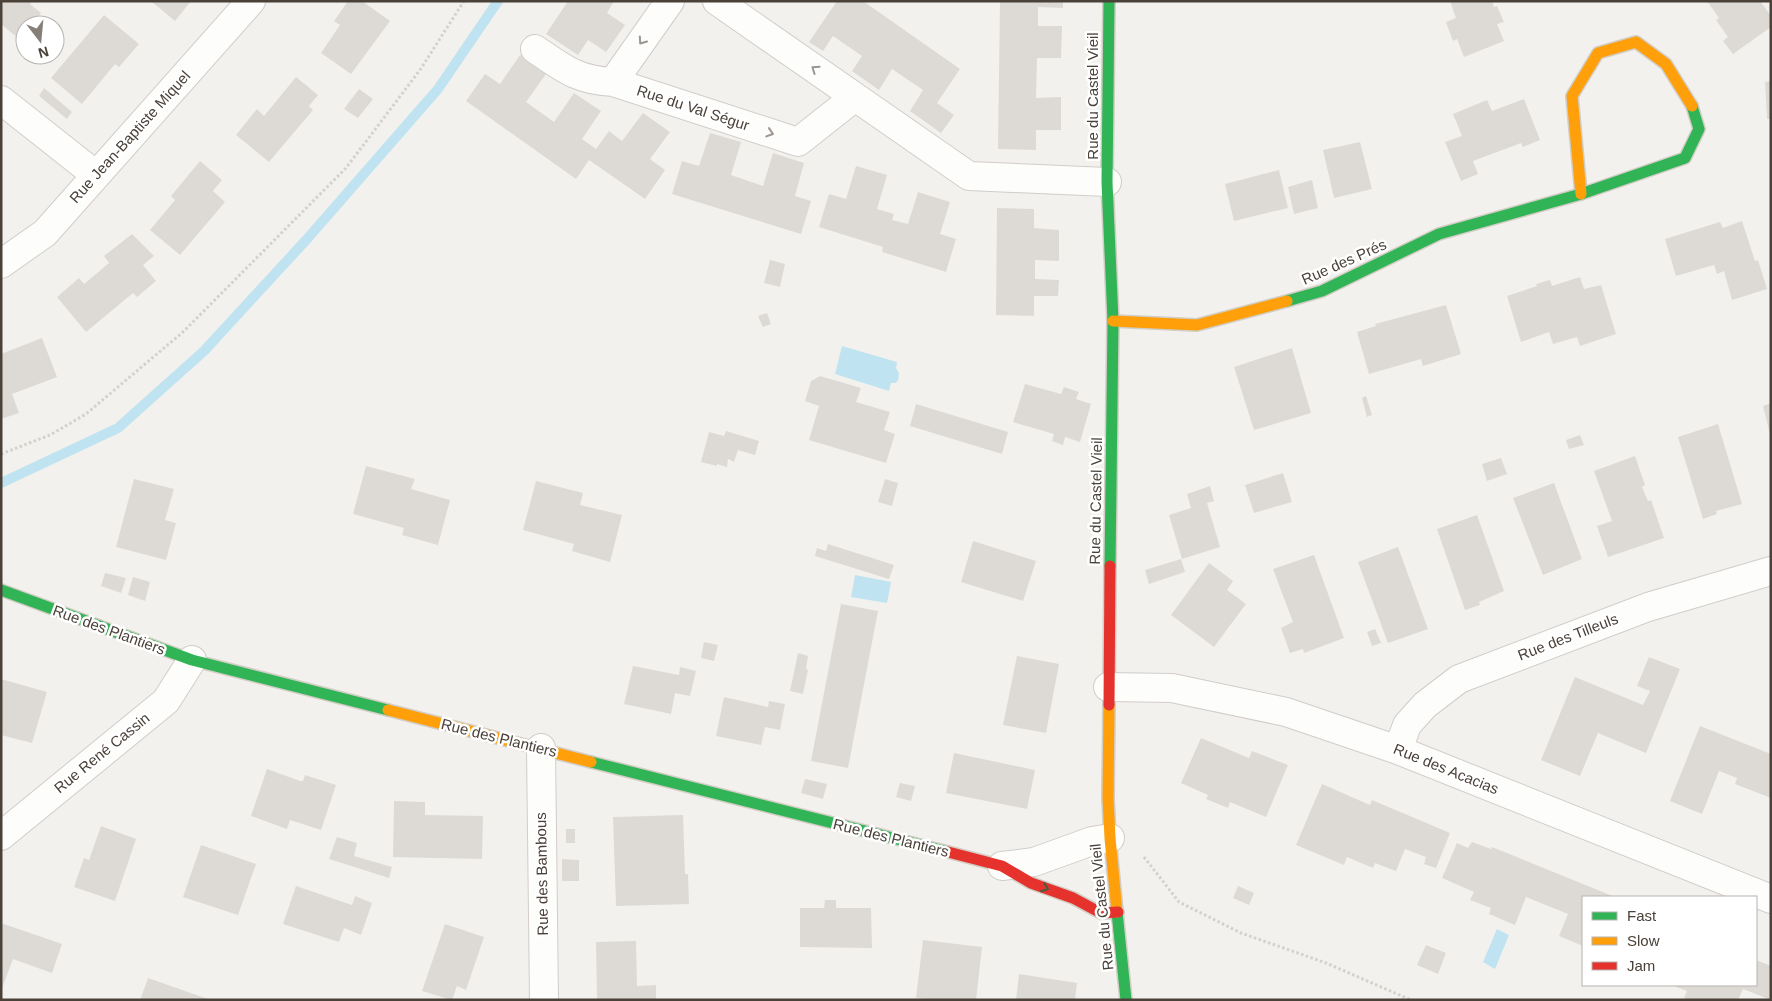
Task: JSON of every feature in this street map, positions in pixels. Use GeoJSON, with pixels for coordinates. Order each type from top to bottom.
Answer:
{"type":"FeatureCollection","features":[{"type":"Feature","properties":{"kind":"street","name":"Rue Jean-Baptiste Miquel"},"geometry":{"type":"LineString","coordinates":[[1,264],[45,233],[251,1]]}},
{"type":"Feature","properties":{"kind":"street","name":"Rue du Val Ségur"},"geometry":{"type":"LineString","coordinates":[[670,1],[614,82],[798,142],[855,97]]}},
{"type":"Feature","properties":{"kind":"street"},"geometry":{"type":"LineString","coordinates":[[717,1],[969,176],[1107,182]]}},
{"type":"Feature","properties":{"kind":"street","name":"Rue du Castel Vieil"},"geometry":{"type":"LineString","coordinates":[[1109,1],[1107,182],[1113,321],[1108,798],[1110,838],[1126,1000]]}},
{"type":"Feature","properties":{"kind":"street","name":"Rue des Prés"},"geometry":{"type":"LineString","coordinates":[[1113,321],[1197,325],[1322,291],[1439,234],[1581,194],[1684,158],[1699,129],[1693,108],[1666,64],[1636,42],[1598,53],[1572,96],[1581,194]]}},
{"type":"Feature","properties":{"kind":"street"},"geometry":{"type":"LineString","coordinates":[[535,49],[570,73],[597,81],[614,82]]}},
{"type":"Feature","properties":{"kind":"street"},"geometry":{"type":"LineString","coordinates":[[1,100],[96,175]]}},
{"type":"Feature","properties":{"kind":"street","name":"Rue des Tilleuls"},"geometry":{"type":"LineString","coordinates":[[1398,750],[1407,725],[1424,705],[1459,679],[1648,607],[1771,571]]}},
{"type":"Feature","properties":{"kind":"street","name":"Rue des Plantiers"},"geometry":{"type":"LineString","coordinates":[[1,590],[192,660],[1002,866],[1030,883],[1072,898],[1101,913],[1118,912]]}},
{"type":"Feature","properties":{"kind":"street","name":"Rue René Cassin"},"geometry":{"type":"LineString","coordinates":[[1,836],[166,701],[192,660]]}},
{"type":"Feature","properties":{"kind":"street","name":"Rue des Acacias"},"geometry":{"type":"LineString","coordinates":[[1108,687],[1172,688],[1276,710],[1398,750],[1771,899]]}},
{"type":"Feature","properties":{"kind":"street","name":"Rue des Bambous"},"geometry":{"type":"LineString","coordinates":[[540,748],[544,1000]]}},
{"type":"Feature","properties":{"kind":"street","name":"Rue des Plantiers"},"geometry":{"type":"LineString","coordinates":[[1002,866],[1034,862],[1092,840],[1110,838]]}},
{"type":"Feature","properties":{"kind":"path"},"geometry":{"type":"LineString","coordinates":[[1,454],[50,435],[86,414],[183,332],[346,168],[420,70],[464,1]]}},
{"type":"Feature","properties":{"kind":"path"},"geometry":{"type":"LineString","coordinates":[[1140,852],[1148,865],[1179,902],[1241,933],[1326,963],[1412,1000]]}},
{"type":"Feature","properties":{"kind":"water"},"geometry":{"type":"Polygon","coordinates":[[[842,346],[897,362],[898,381],[891,383],[889,391],[835,374],[842,346]]]}},
{"type":"Feature","properties":{"kind":"water"},"geometry":{"type":"Polygon","coordinates":[[[855,575],[891,582],[887,603],[851,597],[855,575]]]}},
{"type":"Feature","properties":{"kind":"water"},"geometry":{"type":"Polygon","coordinates":[[[1497,929],[1509,935],[1495,969],[1483,962],[1497,929]]]}},
{"type":"Feature","properties":{"kind":"building"},"geometry":{"type":"Polygon","coordinates":[[[1,1],[32,1],[30,4],[41,13],[39,15],[15,15],[15,36],[1,24],[1,1]]]}},
{"type":"Feature","properties":{"kind":"building"},"geometry":{"type":"Polygon","coordinates":[[[151,1],[191,1],[175,21],[151,1]]]}},
{"type":"Feature","properties":{"kind":"building"},"geometry":{"type":"Polygon","coordinates":[[[348,1],[362,1],[390,21],[351,74],[321,53],[340,25],[334,21],[348,1]]]}},
{"type":"Feature","properties":{"kind":"building"},"geometry":{"type":"Polygon","coordinates":[[[568,1],[614,1],[607,13],[625,25],[606,52],[588,40],[578,55],[546,34],[568,1]]]}},
{"type":"Feature","properties":{"kind":"building"},"geometry":{"type":"Polygon","coordinates":[[[837,1],[863,1],[960,69],[937,103],[954,115],[941,133],[910,111],[923,90],[892,69],[879,90],[852,71],[862,56],[833,36],[823,51],[809,42],[837,1]]]}},
{"type":"Feature","properties":{"kind":"building"},"geometry":{"type":"Polygon","coordinates":[[[1000,1],[1063,1],[1063,8],[1038,7],[1038,26],[1062,26],[1061,58],[1037,58],[1036,98],[1061,97],[1061,130],[1036,130],[1036,150],[998,149],[1000,1]]]}},
{"type":"Feature","properties":{"kind":"building"},"geometry":{"type":"Polygon","coordinates":[[[1450,1],[1492,1],[1494,7],[1497,6],[1504,22],[1497,24],[1504,41],[1464,57],[1457,39],[1453,41],[1446,22],[1456,18],[1450,1]]]}},
{"type":"Feature","properties":{"kind":"building"},"geometry":{"type":"Polygon","coordinates":[[[1707,1],[1760,1],[1771,16],[1771,27],[1733,54],[1723,41],[1728,37],[1716,20],[1719,18],[1707,1]]]}},
{"type":"Feature","properties":{"kind":"building"},"geometry":{"type":"Polygon","coordinates":[[[104,15],[139,44],[119,67],[115,64],[82,104],[51,78],[62,65],[65,65],[65,61],[104,15]]]}},
{"type":"Feature","properties":{"kind":"building"},"geometry":{"type":"Polygon","coordinates":[[[520,55],[546,74],[526,102],[554,122],[574,93],[601,111],[582,139],[596,149],[609,131],[622,141],[643,113],[670,132],[650,159],[665,170],[645,199],[589,160],[576,179],[466,101],[485,74],[500,84],[520,55]]]}},
{"type":"Feature","properties":{"kind":"building"},"geometry":{"type":"Polygon","coordinates":[[[296,77],[318,95],[309,106],[313,110],[269,162],[236,135],[257,109],[264,116],[296,77]]]}},
{"type":"Feature","properties":{"kind":"building"},"geometry":{"type":"Polygon","coordinates":[[[1771,81],[1771,119],[1767,119],[1765,82],[1771,81]]]}},
{"type":"Feature","properties":{"kind":"building"},"geometry":{"type":"Polygon","coordinates":[[[44,88],[72,112],[67,119],[39,96],[44,88]]]}},
{"type":"Feature","properties":{"kind":"building"},"geometry":{"type":"Polygon","coordinates":[[[359,89],[373,99],[358,118],[344,109],[359,89]]]}},
{"type":"Feature","properties":{"kind":"building"},"geometry":{"type":"Polygon","coordinates":[[[1524,99],[1540,140],[1523,147],[1521,143],[1473,161],[1478,174],[1461,181],[1445,142],[1462,136],[1453,114],[1487,100],[1492,111],[1524,99]]]}},
{"type":"Feature","properties":{"kind":"building"},"geometry":{"type":"Polygon","coordinates":[[[710,133],[741,142],[731,175],[763,186],[773,153],[804,163],[795,196],[811,201],[801,234],[672,194],[682,161],[699,166],[710,133]]]}},
{"type":"Feature","properties":{"kind":"building"},"geometry":{"type":"Polygon","coordinates":[[[1360,142],[1372,189],[1334,198],[1323,150],[1360,142]]]}},
{"type":"Feature","properties":{"kind":"building"},"geometry":{"type":"Polygon","coordinates":[[[200,161],[222,180],[213,191],[225,202],[180,255],[150,230],[175,200],[171,196],[200,161]]]}},
{"type":"Feature","properties":{"kind":"building"},"geometry":{"type":"Polygon","coordinates":[[[856,166],[887,175],[877,209],[894,214],[892,220],[908,224],[918,192],[950,202],[940,234],[956,239],[946,272],[882,252],[883,247],[819,227],[829,194],[846,199],[856,166]]]}},
{"type":"Feature","properties":{"kind":"building"},"geometry":{"type":"Polygon","coordinates":[[[1279,170],[1288,208],[1234,221],[1225,184],[1279,170]]]}},
{"type":"Feature","properties":{"kind":"building"},"geometry":{"type":"Polygon","coordinates":[[[1312,180],[1318,208],[1294,214],[1288,187],[1312,180]]]}},
{"type":"Feature","properties":{"kind":"building"},"geometry":{"type":"Polygon","coordinates":[[[997,208],[1034,209],[1034,228],[1059,230],[1059,261],[1035,260],[1035,279],[1059,280],[1058,296],[1034,296],[1034,316],[996,315],[997,208]]]}},
{"type":"Feature","properties":{"kind":"building"},"geometry":{"type":"Polygon","coordinates":[[[1742,221],[1755,261],[1758,260],[1767,289],[1732,300],[1724,271],[1717,274],[1714,265],[1676,276],[1665,239],[1720,222],[1723,228],[1742,221]]]}},
{"type":"Feature","properties":{"kind":"building"},"geometry":{"type":"Polygon","coordinates":[[[132,234],[154,256],[143,265],[156,281],[137,297],[133,293],[86,332],[57,297],[79,278],[84,284],[109,263],[104,256],[132,234]]]}},
{"type":"Feature","properties":{"kind":"building"},"geometry":{"type":"Polygon","coordinates":[[[770,260],[785,264],[780,287],[764,283],[770,260]]]}},
{"type":"Feature","properties":{"kind":"building"},"geometry":{"type":"Polygon","coordinates":[[[1580,277],[1584,289],[1601,285],[1616,334],[1580,346],[1577,337],[1553,344],[1549,332],[1521,342],[1507,296],[1550,280],[1552,286],[1580,277]]]}},
{"type":"Feature","properties":{"kind":"building"},"geometry":{"type":"Polygon","coordinates":[[[1446,305],[1461,354],[1423,366],[1421,359],[1369,374],[1357,332],[1376,326],[1375,324],[1446,305]]]}},
{"type":"Feature","properties":{"kind":"building"},"geometry":{"type":"Polygon","coordinates":[[[767,313],[771,324],[763,327],[758,316],[767,313]]]}},
{"type":"Feature","properties":{"kind":"building"},"geometry":{"type":"Polygon","coordinates":[[[42,338],[57,377],[12,394],[19,413],[1,419],[1,354],[42,338]]]}},
{"type":"Feature","properties":{"kind":"building"},"geometry":{"type":"Polygon","coordinates":[[[1292,348],[1311,413],[1254,430],[1234,367],[1292,348]]]}},
{"type":"Feature","properties":{"kind":"building"},"geometry":{"type":"Polygon","coordinates":[[[820,376],[861,388],[856,402],[890,412],[884,430],[895,434],[886,463],[809,440],[819,406],[805,401],[811,381],[820,376]]]}},
{"type":"Feature","properties":{"kind":"building"},"geometry":{"type":"Polygon","coordinates":[[[1025,384],[1061,394],[1064,387],[1079,392],[1076,399],[1091,404],[1080,442],[1065,437],[1063,445],[1052,441],[1054,434],[1013,422],[1025,384]]]}},
{"type":"Feature","properties":{"kind":"building"},"geometry":{"type":"Polygon","coordinates":[[[1366,396],[1372,415],[1367,417],[1362,398],[1366,396]]]}},
{"type":"Feature","properties":{"kind":"building"},"geometry":{"type":"Polygon","coordinates":[[[1771,403],[1771,434],[1770,434],[1763,406],[1771,403]]]}},
{"type":"Feature","properties":{"kind":"building"},"geometry":{"type":"Polygon","coordinates":[[[916,404],[1008,432],[1002,454],[910,426],[916,404]]]}},
{"type":"Feature","properties":{"kind":"building"},"geometry":{"type":"Polygon","coordinates":[[[1718,424],[1742,504],[1716,511],[1717,514],[1703,519],[1678,437],[1718,424]]]}},
{"type":"Feature","properties":{"kind":"building"},"geometry":{"type":"Polygon","coordinates":[[[726,431],[759,441],[755,455],[738,450],[734,462],[728,459],[727,467],[701,462],[709,432],[724,436],[726,431]]]}},
{"type":"Feature","properties":{"kind":"building"},"geometry":{"type":"Polygon","coordinates":[[[1580,435],[1584,445],[1569,449],[1566,440],[1580,435]]]}},
{"type":"Feature","properties":{"kind":"building"},"geometry":{"type":"Polygon","coordinates":[[[1635,456],[1645,485],[1642,487],[1648,501],[1651,500],[1664,538],[1608,557],[1597,526],[1612,521],[1594,471],[1635,456]]]}},
{"type":"Feature","properties":{"kind":"building"},"geometry":{"type":"Polygon","coordinates":[[[1501,458],[1507,474],[1487,481],[1482,464],[1501,458]]]}},
{"type":"Feature","properties":{"kind":"building"},"geometry":{"type":"Polygon","coordinates":[[[366,466],[415,479],[411,489],[450,500],[438,545],[402,535],[404,528],[353,514],[366,466]]]}},
{"type":"Feature","properties":{"kind":"building"},"geometry":{"type":"Polygon","coordinates":[[[1283,473],[1292,502],[1254,513],[1245,485],[1283,473]]]}},
{"type":"Feature","properties":{"kind":"building"},"geometry":{"type":"Polygon","coordinates":[[[134,479],[174,489],[165,520],[176,523],[166,560],[116,547],[134,479]]]}},
{"type":"Feature","properties":{"kind":"building"},"geometry":{"type":"Polygon","coordinates":[[[885,479],[898,483],[892,506],[878,502],[885,479]]]}},
{"type":"Feature","properties":{"kind":"building"},"geometry":{"type":"Polygon","coordinates":[[[536,481],[583,493],[580,505],[622,515],[610,562],[572,551],[574,544],[523,530],[536,481]]]}},
{"type":"Feature","properties":{"kind":"building"},"geometry":{"type":"Polygon","coordinates":[[[1554,483],[1582,559],[1543,575],[1513,498],[1554,483]]]}},
{"type":"Feature","properties":{"kind":"building"},"geometry":{"type":"Polygon","coordinates":[[[1210,486],[1214,501],[1207,503],[1220,547],[1182,559],[1169,515],[1191,508],[1187,494],[1210,486]]]}},
{"type":"Feature","properties":{"kind":"building"},"geometry":{"type":"Polygon","coordinates":[[[1477,515],[1504,591],[1479,602],[1480,605],[1465,610],[1437,529],[1477,515]]]}},
{"type":"Feature","properties":{"kind":"building"},"geometry":{"type":"Polygon","coordinates":[[[973,541],[1036,561],[1023,601],[961,582],[973,541]]]}},
{"type":"Feature","properties":{"kind":"building"},"geometry":{"type":"Polygon","coordinates":[[[828,544],[894,565],[889,579],[815,556],[817,548],[826,551],[828,544]]]}},
{"type":"Feature","properties":{"kind":"building"},"geometry":{"type":"Polygon","coordinates":[[[1398,547],[1428,629],[1388,643],[1358,562],[1398,547]]]}},
{"type":"Feature","properties":{"kind":"building"},"geometry":{"type":"Polygon","coordinates":[[[1314,555],[1344,638],[1304,653],[1303,649],[1290,653],[1281,628],[1293,622],[1273,569],[1314,555]]]}},
{"type":"Feature","properties":{"kind":"building"},"geometry":{"type":"Polygon","coordinates":[[[1181,559],[1185,572],[1149,584],[1145,570],[1181,559]]]}},
{"type":"Feature","properties":{"kind":"building"},"geometry":{"type":"Polygon","coordinates":[[[1209,563],[1233,581],[1227,590],[1246,604],[1214,647],[1171,615],[1209,563]]]}},
{"type":"Feature","properties":{"kind":"building"},"geometry":{"type":"Polygon","coordinates":[[[105,573],[126,578],[121,593],[101,586],[105,573]]]}},
{"type":"Feature","properties":{"kind":"building"},"geometry":{"type":"Polygon","coordinates":[[[133,577],[150,582],[145,601],[128,595],[133,577]]]}},
{"type":"Feature","properties":{"kind":"building"},"geometry":{"type":"Polygon","coordinates":[[[841,604],[878,611],[848,768],[811,761],[841,604]]]}},
{"type":"Feature","properties":{"kind":"building"},"geometry":{"type":"Polygon","coordinates":[[[1375,629],[1381,643],[1372,646],[1367,632],[1375,629]]]}},
{"type":"Feature","properties":{"kind":"building"},"geometry":{"type":"Polygon","coordinates":[[[704,642],[718,645],[714,661],[701,658],[704,642]]]}},
{"type":"Feature","properties":{"kind":"building"},"geometry":{"type":"Polygon","coordinates":[[[798,653],[808,656],[806,669],[808,670],[803,694],[790,691],[798,653]]]}},
{"type":"Feature","properties":{"kind":"building"},"geometry":{"type":"Polygon","coordinates":[[[1017,656],[1059,664],[1046,733],[1003,725],[1017,656]]]}},
{"type":"Feature","properties":{"kind":"building"},"geometry":{"type":"Polygon","coordinates":[[[1649,657],[1680,669],[1646,753],[1598,733],[1580,776],[1541,760],[1575,677],[1643,705],[1650,691],[1637,686],[1649,657]]]}},
{"type":"Feature","properties":{"kind":"building"},"geometry":{"type":"Polygon","coordinates":[[[633,666],[679,675],[680,667],[696,671],[690,696],[675,693],[671,714],[624,704],[633,666]]]}},
{"type":"Feature","properties":{"kind":"building"},"geometry":{"type":"Polygon","coordinates":[[[1,679],[47,692],[32,743],[1,735],[1,679]]]}},
{"type":"Feature","properties":{"kind":"building"},"geometry":{"type":"Polygon","coordinates":[[[724,697],[768,707],[769,701],[785,704],[780,730],[765,727],[761,745],[716,736],[724,697]]]}},
{"type":"Feature","properties":{"kind":"building"},"geometry":{"type":"Polygon","coordinates":[[[1700,726],[1771,754],[1771,798],[1735,784],[1737,778],[1719,771],[1702,814],[1670,801],[1700,726]]]}},
{"type":"Feature","properties":{"kind":"building"},"geometry":{"type":"Polygon","coordinates":[[[1201,738],[1249,758],[1252,751],[1288,765],[1266,817],[1230,802],[1228,808],[1206,799],[1208,795],[1181,783],[1201,738]]]}},
{"type":"Feature","properties":{"kind":"building"},"geometry":{"type":"Polygon","coordinates":[[[954,753],[1035,770],[1027,809],[946,793],[954,753]]]}},
{"type":"Feature","properties":{"kind":"building"},"geometry":{"type":"Polygon","coordinates":[[[267,769],[300,781],[303,781],[305,775],[336,785],[321,830],[290,820],[287,829],[251,816],[267,769]]]}},
{"type":"Feature","properties":{"kind":"building"},"geometry":{"type":"Polygon","coordinates":[[[805,779],[827,784],[823,799],[801,793],[805,779]]]}},
{"type":"Feature","properties":{"kind":"building"},"geometry":{"type":"Polygon","coordinates":[[[900,783],[915,786],[911,801],[896,797],[900,783]]]}},
{"type":"Feature","properties":{"kind":"building"},"geometry":{"type":"Polygon","coordinates":[[[1322,784],[1370,805],[1372,800],[1450,833],[1436,868],[1424,864],[1426,857],[1405,849],[1396,871],[1375,863],[1373,868],[1347,857],[1344,865],[1296,845],[1322,784]]]}},
{"type":"Feature","properties":{"kind":"building"},"geometry":{"type":"Polygon","coordinates":[[[394,801],[425,802],[425,815],[483,816],[482,859],[393,857],[394,801]]]}},
{"type":"Feature","properties":{"kind":"building"},"geometry":{"type":"Polygon","coordinates":[[[683,815],[685,874],[688,874],[689,904],[616,906],[613,817],[683,815]]]}},
{"type":"Feature","properties":{"kind":"building"},"geometry":{"type":"Polygon","coordinates":[[[101,826],[136,839],[115,901],[74,887],[84,858],[89,860],[101,826]]]}},
{"type":"Feature","properties":{"kind":"building"},"geometry":{"type":"Polygon","coordinates":[[[566,829],[575,829],[575,843],[566,843],[566,829]]]}},
{"type":"Feature","properties":{"kind":"building"},"geometry":{"type":"Polygon","coordinates":[[[337,837],[357,843],[354,856],[392,867],[389,878],[329,859],[337,837]]]}},
{"type":"Feature","properties":{"kind":"building"},"geometry":{"type":"Polygon","coordinates":[[[1472,842],[1491,849],[1492,847],[1613,896],[1582,896],[1582,946],[1559,936],[1568,914],[1526,897],[1515,925],[1489,914],[1491,908],[1470,900],[1474,892],[1442,878],[1457,843],[1468,848],[1472,842]]]}},
{"type":"Feature","properties":{"kind":"building"},"geometry":{"type":"Polygon","coordinates":[[[201,845],[256,864],[238,915],[183,897],[201,845]]]}},
{"type":"Feature","properties":{"kind":"building"},"geometry":{"type":"Polygon","coordinates":[[[562,859],[579,860],[579,881],[562,881],[562,859]]]}},
{"type":"Feature","properties":{"kind":"building"},"geometry":{"type":"Polygon","coordinates":[[[296,886],[352,905],[355,896],[372,903],[361,935],[344,928],[339,942],[283,924],[296,886]]]}},
{"type":"Feature","properties":{"kind":"building"},"geometry":{"type":"Polygon","coordinates":[[[1238,886],[1254,893],[1249,905],[1233,898],[1238,886]]]}},
{"type":"Feature","properties":{"kind":"building"},"geometry":{"type":"Polygon","coordinates":[[[825,900],[836,900],[836,908],[871,908],[872,948],[800,947],[800,908],[824,908],[825,900]]]}},
{"type":"Feature","properties":{"kind":"building"},"geometry":{"type":"Polygon","coordinates":[[[1,923],[62,944],[52,973],[13,959],[1,991],[1,923]]]}},
{"type":"Feature","properties":{"kind":"building"},"geometry":{"type":"Polygon","coordinates":[[[445,924],[484,937],[466,990],[457,986],[452,1000],[422,991],[445,924]]]}},
{"type":"Feature","properties":{"kind":"building"},"geometry":{"type":"Polygon","coordinates":[[[923,940],[982,947],[976,1000],[916,998],[923,940]]]}},
{"type":"Feature","properties":{"kind":"building"},"geometry":{"type":"Polygon","coordinates":[[[636,941],[637,986],[656,985],[656,1000],[597,1000],[596,942],[636,941]]]}},
{"type":"Feature","properties":{"kind":"building"},"geometry":{"type":"Polygon","coordinates":[[[1426,945],[1446,953],[1438,974],[1417,965],[1426,945]]]}},
{"type":"Feature","properties":{"kind":"building"},"geometry":{"type":"Polygon","coordinates":[[[1757,960],[1771,966],[1771,1000],[1743,989],[1738,1000],[1688,1000],[1684,998],[1687,991],[1674,986],[1757,986],[1757,960]]]}},
{"type":"Feature","properties":{"kind":"building"},"geometry":{"type":"Polygon","coordinates":[[[1019,974],[1077,983],[1075,1000],[1016,1000],[1019,974]]]}},
{"type":"Feature","properties":{"kind":"building"},"geometry":{"type":"Polygon","coordinates":[[[148,978],[208,999],[208,1000],[140,1000],[148,978]]]}},
{"type":"Feature","properties":{"kind":"waterway"},"geometry":{"type":"LineString","coordinates":[[1,483],[118,428],[204,351],[307,239],[438,89],[498,1]]}},
{"type":"Feature","properties":{"kind":"traffic: fast"},"geometry":{"type":"LineString","coordinates":[[1109,1],[1107,182],[1113,321],[1110,566]]}},
{"type":"Feature","properties":{"kind":"traffic: fast"},"geometry":{"type":"LineString","coordinates":[[1287,301],[1322,291],[1439,234],[1581,194],[1685,158],[1699,129],[1692,106]]}},
{"type":"Feature","properties":{"kind":"traffic: fast"},"geometry":{"type":"LineString","coordinates":[[1,590],[192,660],[388,710]]}},
{"type":"Feature","properties":{"kind":"traffic: fast"},"geometry":{"type":"LineString","coordinates":[[591,762],[948,852]]}},
{"type":"Feature","properties":{"kind":"traffic: fast"},"geometry":{"type":"LineString","coordinates":[[1117,912],[1126,1000]]}},
{"type":"Feature","properties":{"kind":"traffic: slow"},"geometry":{"type":"LineString","coordinates":[[1581,194],[1572,96],[1598,53],[1636,42],[1666,64],[1692,106]]}},
{"type":"Feature","properties":{"kind":"traffic: slow"},"geometry":{"type":"LineString","coordinates":[[1113,321],[1197,325],[1287,301]]}},
{"type":"Feature","properties":{"kind":"traffic: slow"},"geometry":{"type":"LineString","coordinates":[[1109,705],[1108,798],[1117,912]]}},
{"type":"Feature","properties":{"kind":"traffic: slow"},"geometry":{"type":"LineString","coordinates":[[388,710],[591,762]]}},
{"type":"Feature","properties":{"kind":"traffic: jam"},"geometry":{"type":"LineString","coordinates":[[1109,705],[1110,566]]}},
{"type":"Feature","properties":{"kind":"traffic: jam"},"geometry":{"type":"LineString","coordinates":[[948,852],[1002,866],[1031,883],[1073,898],[1101,913],[1118,912]]}}]}
